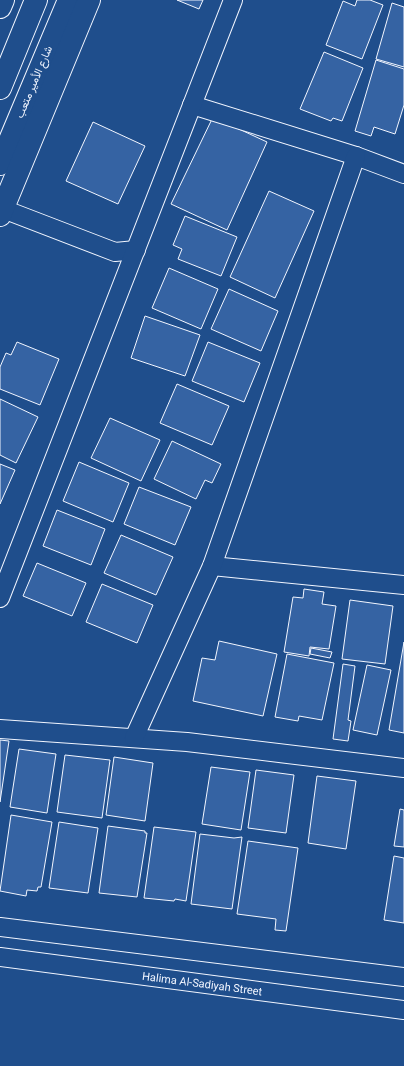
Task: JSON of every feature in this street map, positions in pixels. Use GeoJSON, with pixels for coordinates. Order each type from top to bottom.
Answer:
{"type":"FeatureCollection","features":[{"type":"Feature","properties":{"kind":"main road"},"geometry":{"type":"LineString","coordinates":[[0,7],[3,0]]}},
{"type":"Feature","properties":{"kind":"main road"},"geometry":{"type":"LineString","coordinates":[[0,88],[36,0]]}},
{"type":"Feature","properties":{"kind":"main road","name":"شارع الأمير متعب"},"geometry":{"type":"LineString","coordinates":[[0,164],[68,0]]}},
{"type":"Feature","properties":{"kind":"main road"},"geometry":{"type":"LineString","coordinates":[[1,212],[89,0]]}},
{"type":"Feature","properties":{"kind":"street"},"geometry":{"type":"LineString","coordinates":[[0,598],[233,0]]}},
{"type":"Feature","properties":{"kind":"street"},"geometry":{"type":"LineString","coordinates":[[192,105],[356,156],[404,174]]}},
{"type":"Feature","properties":{"kind":"street"},"geometry":{"type":"LineString","coordinates":[[134,738],[212,566],[356,156]]}},
{"type":"Feature","properties":{"kind":"street"},"geometry":{"type":"LineString","coordinates":[[1,212],[115,252],[136,250]]}},
{"type":"Feature","properties":{"kind":"street"},"geometry":{"type":"LineString","coordinates":[[212,566],[404,585]]}},
{"type":"Feature","properties":{"kind":"street"},"geometry":{"type":"LineString","coordinates":[[0,728],[188,742],[404,768]]}},
{"type":"Feature","properties":{"kind":"street"},"geometry":{"type":"LineString","coordinates":[[0,927],[404,977]]}},
{"type":"Feature","properties":{"kind":"street","name":"Halima Al-Sadiyah Street"},"geometry":{"type":"LineString","coordinates":[[0,957],[404,1010]]}},
{"type":"Feature","properties":{"kind":"building"},"geometry":{"type":"Polygon","coordinates":[[[177,0],[203,0],[199,9],[177,0]]]}},
{"type":"Feature","properties":{"kind":"building"},"geometry":{"type":"Polygon","coordinates":[[[357,0],[370,0],[383,5],[362,59],[326,45],[343,1],[355,6],[357,0]]]}},
{"type":"Feature","properties":{"kind":"building"},"geometry":{"type":"Polygon","coordinates":[[[392,3],[404,7],[404,67],[376,59],[392,3]]]}},
{"type":"Feature","properties":{"kind":"building"},"geometry":{"type":"Polygon","coordinates":[[[324,52],[363,68],[342,121],[333,118],[331,121],[300,109],[324,52]]]}},
{"type":"Feature","properties":{"kind":"building"},"geometry":{"type":"Polygon","coordinates":[[[376,60],[404,69],[404,105],[395,134],[374,127],[371,136],[355,131],[376,60]]]}},
{"type":"Feature","properties":{"kind":"building"},"geometry":{"type":"Polygon","coordinates":[[[213,117],[267,142],[227,230],[171,204],[213,117]]]}},
{"type":"Feature","properties":{"kind":"building"},"geometry":{"type":"Polygon","coordinates":[[[93,122],[145,146],[118,204],[66,181],[93,122]]]}},
{"type":"Feature","properties":{"kind":"building"},"geometry":{"type":"Polygon","coordinates":[[[269,191],[314,211],[275,298],[230,277],[269,191]]]}},
{"type":"Feature","properties":{"kind":"building"},"geometry":{"type":"Polygon","coordinates":[[[185,216],[237,237],[221,276],[178,259],[182,249],[173,245],[185,216]]]}},
{"type":"Feature","properties":{"kind":"building"},"geometry":{"type":"Polygon","coordinates":[[[169,268],[218,289],[201,329],[152,308],[169,268]]]}},
{"type":"Feature","properties":{"kind":"building"},"geometry":{"type":"Polygon","coordinates":[[[229,289],[278,311],[261,351],[211,329],[229,289]]]}},
{"type":"Feature","properties":{"kind":"building"},"geometry":{"type":"Polygon","coordinates":[[[145,316],[200,335],[185,376],[131,358],[145,316]]]}},
{"type":"Feature","properties":{"kind":"building"},"geometry":{"type":"Polygon","coordinates":[[[17,342],[59,359],[40,405],[0,389],[0,367],[6,353],[11,355],[17,342]]]}},
{"type":"Feature","properties":{"kind":"building"},"geometry":{"type":"Polygon","coordinates":[[[208,342],[260,363],[244,402],[192,381],[208,342]]]}},
{"type":"Feature","properties":{"kind":"building"},"geometry":{"type":"Polygon","coordinates":[[[177,384],[229,406],[212,445],[160,423],[177,384]]]}},
{"type":"Feature","properties":{"kind":"building"},"geometry":{"type":"Polygon","coordinates":[[[0,399],[38,417],[16,463],[0,455],[0,399]]]}},
{"type":"Feature","properties":{"kind":"building"},"geometry":{"type":"Polygon","coordinates":[[[110,418],[160,440],[141,481],[91,458],[110,418]]]}},
{"type":"Feature","properties":{"kind":"building"},"geometry":{"type":"Polygon","coordinates":[[[172,441],[221,464],[212,483],[205,480],[196,499],[154,479],[172,441]]]}},
{"type":"Feature","properties":{"kind":"building"},"geometry":{"type":"Polygon","coordinates":[[[79,462],[129,483],[113,522],[63,501],[79,462]]]}},
{"type":"Feature","properties":{"kind":"building"},"geometry":{"type":"Polygon","coordinates":[[[0,464],[15,470],[0,504],[0,464]]]}},
{"type":"Feature","properties":{"kind":"building"},"geometry":{"type":"Polygon","coordinates":[[[139,487],[191,507],[175,545],[124,524],[139,487]]]}},
{"type":"Feature","properties":{"kind":"building"},"geometry":{"type":"Polygon","coordinates":[[[57,510],[105,529],[91,565],[43,546],[57,510]]]}},
{"type":"Feature","properties":{"kind":"building"},"geometry":{"type":"Polygon","coordinates":[[[121,535],[173,557],[156,595],[104,573],[121,535]]]}},
{"type":"Feature","properties":{"kind":"building"},"geometry":{"type":"Polygon","coordinates":[[[37,563],[86,583],[72,616],[23,596],[37,563]]]}},
{"type":"Feature","properties":{"kind":"building"},"geometry":{"type":"Polygon","coordinates":[[[102,584],[153,605],[137,643],[86,622],[102,584]]]}},
{"type":"Feature","properties":{"kind":"building"},"geometry":{"type":"Polygon","coordinates":[[[304,589],[324,592],[322,604],[336,606],[329,649],[310,647],[309,656],[284,652],[293,597],[303,598],[304,589]]]}},
{"type":"Feature","properties":{"kind":"building"},"geometry":{"type":"Polygon","coordinates":[[[350,600],[393,606],[385,664],[342,659],[350,600]]]}},
{"type":"Feature","properties":{"kind":"building"},"geometry":{"type":"Polygon","coordinates":[[[219,641],[277,654],[263,716],[193,701],[202,658],[215,660],[219,641]]]}},
{"type":"Feature","properties":{"kind":"building"},"geometry":{"type":"Polygon","coordinates":[[[404,642],[404,733],[389,730],[404,642]]]}},
{"type":"Feature","properties":{"kind":"building"},"geometry":{"type":"Polygon","coordinates":[[[311,648],[332,652],[330,658],[310,654],[311,648]]]}},
{"type":"Feature","properties":{"kind":"building"},"geometry":{"type":"Polygon","coordinates":[[[287,654],[334,663],[322,720],[299,716],[298,721],[275,717],[287,654]]]}},
{"type":"Feature","properties":{"kind":"building"},"geometry":{"type":"Polygon","coordinates":[[[343,664],[355,666],[348,720],[351,721],[348,741],[333,739],[343,664]]]}},
{"type":"Feature","properties":{"kind":"building"},"geometry":{"type":"Polygon","coordinates":[[[367,665],[391,670],[377,735],[353,730],[367,665]]]}},
{"type":"Feature","properties":{"kind":"building"},"geometry":{"type":"Polygon","coordinates":[[[0,740],[9,741],[0,802],[0,740]]]}},
{"type":"Feature","properties":{"kind":"building"},"geometry":{"type":"Polygon","coordinates":[[[19,749],[56,754],[47,813],[10,807],[19,749]]]}},
{"type":"Feature","properties":{"kind":"building"},"geometry":{"type":"Polygon","coordinates":[[[65,755],[110,760],[102,818],[57,812],[65,755]]]}},
{"type":"Feature","properties":{"kind":"building"},"geometry":{"type":"Polygon","coordinates":[[[114,757],[153,763],[145,821],[106,815],[114,757]]]}},
{"type":"Feature","properties":{"kind":"building"},"geometry":{"type":"Polygon","coordinates":[[[211,767],[250,772],[241,830],[202,824],[211,767]]]}},
{"type":"Feature","properties":{"kind":"building"},"geometry":{"type":"Polygon","coordinates":[[[256,770],[294,775],[286,833],[248,828],[256,770]]]}},
{"type":"Feature","properties":{"kind":"building"},"geometry":{"type":"Polygon","coordinates":[[[317,776],[356,781],[346,849],[308,843],[317,776]]]}},
{"type":"Feature","properties":{"kind":"building"},"geometry":{"type":"Polygon","coordinates":[[[400,809],[404,810],[404,847],[394,846],[400,809]]]}},
{"type":"Feature","properties":{"kind":"building"},"geometry":{"type":"Polygon","coordinates":[[[11,815],[52,822],[41,887],[38,887],[37,891],[27,890],[26,896],[0,891],[11,815]]]}},
{"type":"Feature","properties":{"kind":"building"},"geometry":{"type":"Polygon","coordinates":[[[59,822],[98,828],[88,893],[49,888],[59,822]]]}},
{"type":"Feature","properties":{"kind":"building"},"geometry":{"type":"Polygon","coordinates":[[[108,826],[145,831],[145,833],[147,833],[137,897],[99,893],[108,826]]]}},
{"type":"Feature","properties":{"kind":"building"},"geometry":{"type":"Polygon","coordinates":[[[154,827],[196,832],[186,901],[175,899],[174,901],[144,898],[154,827]]]}},
{"type":"Feature","properties":{"kind":"building"},"geometry":{"type":"Polygon","coordinates":[[[200,834],[234,838],[242,837],[232,909],[191,904],[200,834]]]}},
{"type":"Feature","properties":{"kind":"building"},"geometry":{"type":"Polygon","coordinates":[[[248,841],[298,848],[286,931],[275,930],[276,919],[237,914],[248,841]]]}},
{"type":"Feature","properties":{"kind":"building"},"geometry":{"type":"Polygon","coordinates":[[[394,856],[404,858],[404,923],[384,920],[394,856]]]}}]}
